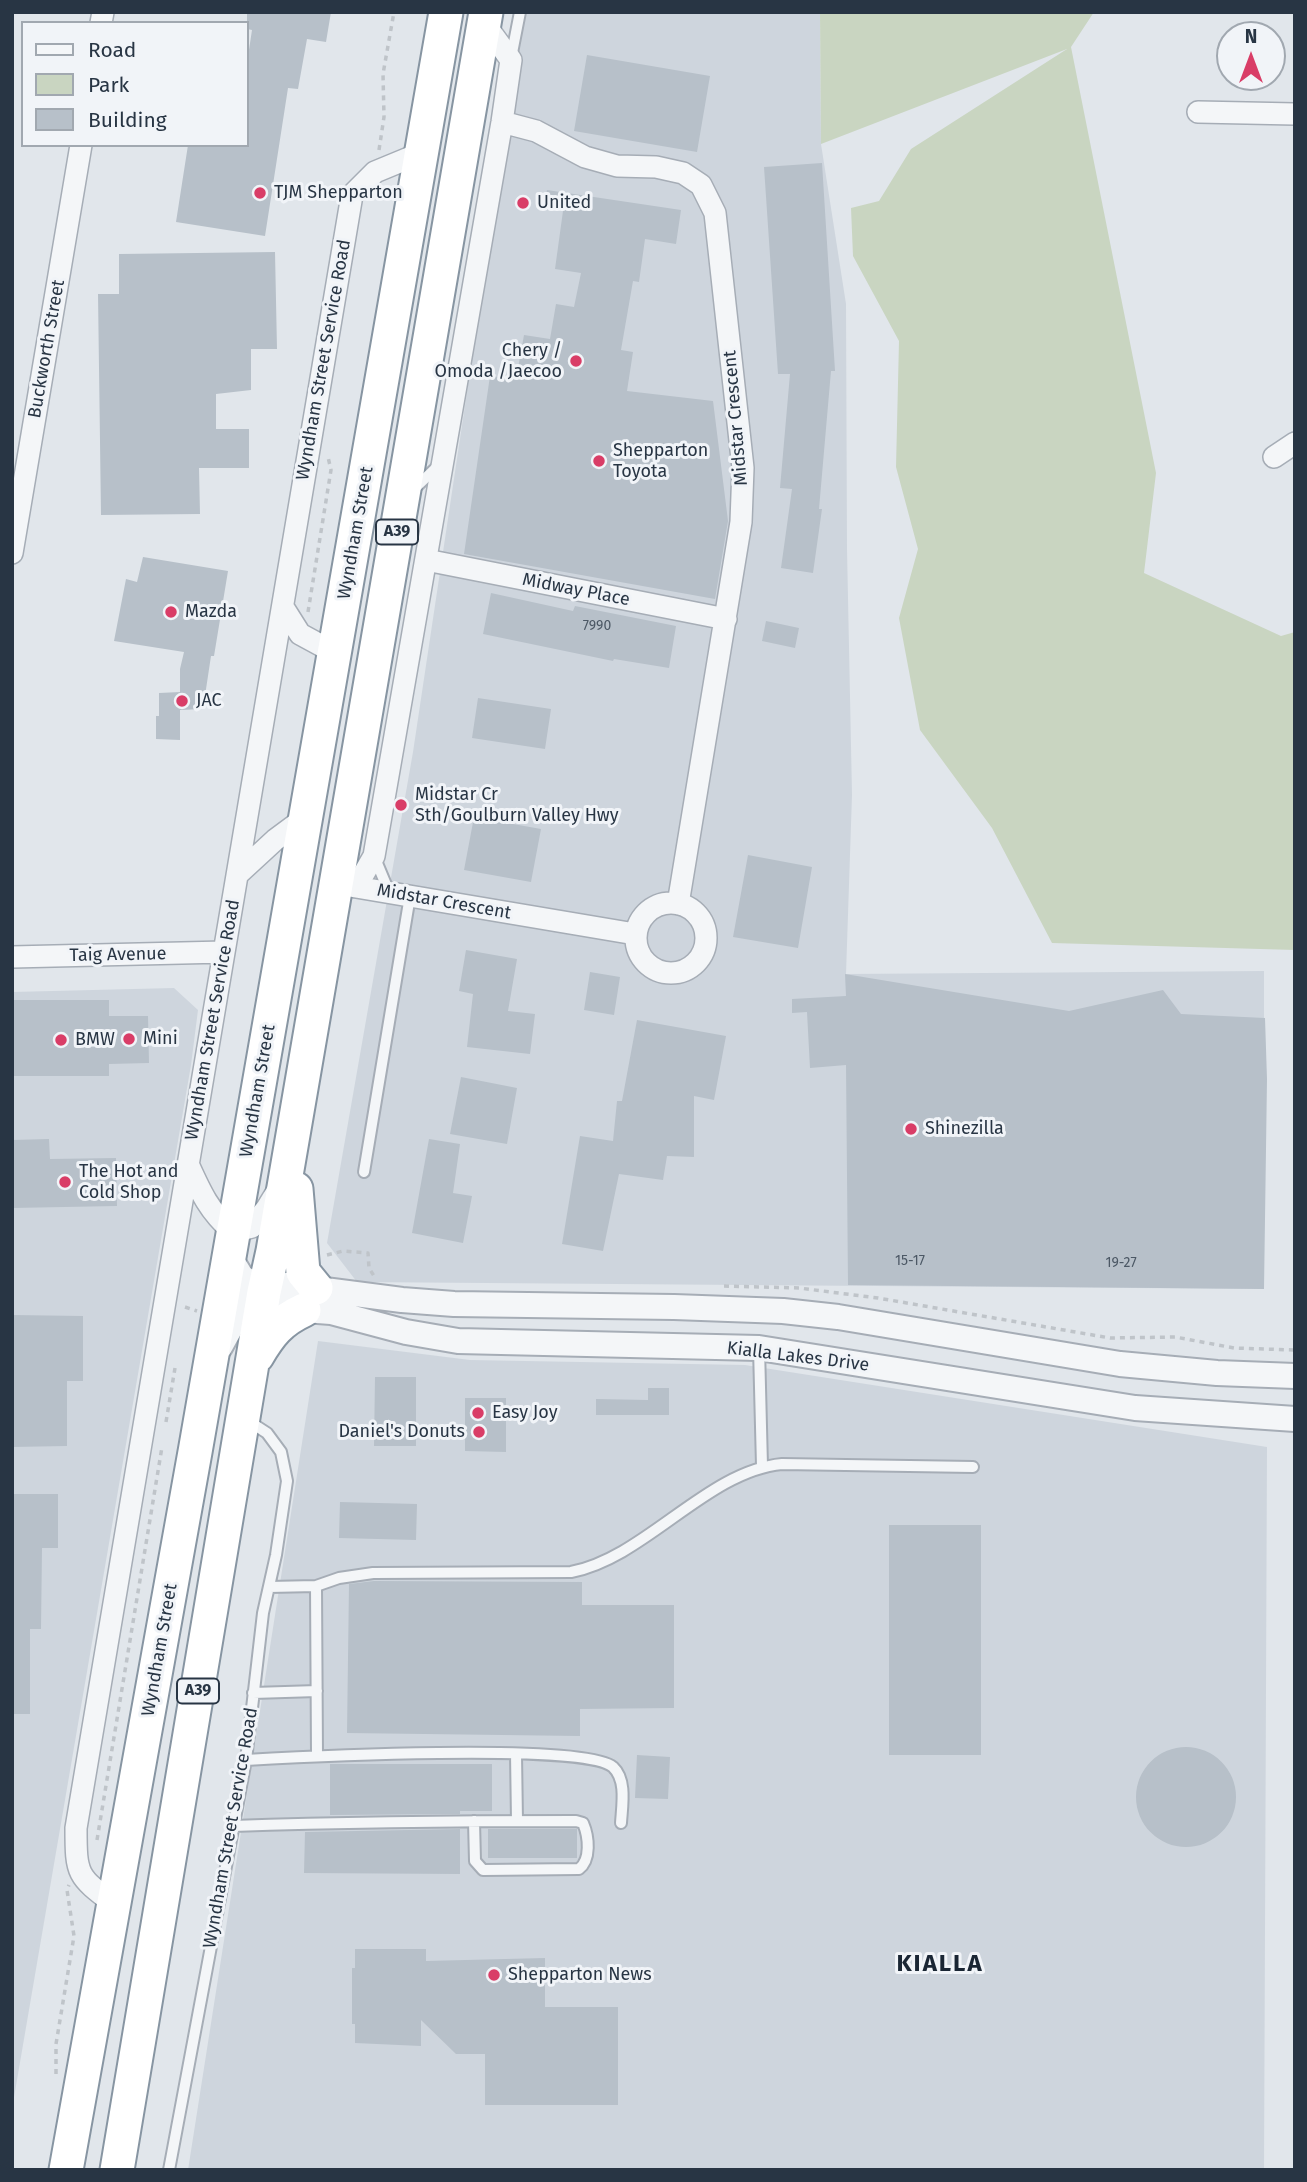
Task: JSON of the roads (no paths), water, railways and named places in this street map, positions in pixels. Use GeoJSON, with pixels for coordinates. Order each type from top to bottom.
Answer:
{"type":"FeatureCollection","features":[{"type":"Feature","properties":{"kind":"highway"},"geometry":{"type":"LineString","coordinates":[[422,150],[419,93],[431,12]]}},
{"type":"Feature","properties":{"kind":"highway","name":"Wyndham Street"},"geometry":{"type":"LineString","coordinates":[[66,2170],[195,1452],[446,12]]}},
{"type":"Feature","properties":{"kind":"highway","name":"A39"},"geometry":{"type":"LineString","coordinates":[[117,2170],[264,1292],[292,1142],[385,698],[376,649],[485,18]]}},
{"type":"Feature","properties":{"kind":"highway"},"geometry":{"type":"LineString","coordinates":[[335,653],[376,649]]}},
{"type":"Feature","properties":{"kind":"highway"},"geometry":{"type":"LineString","coordinates":[[328,691],[385,698]]}},
{"type":"Feature","properties":{"kind":"highway"},"geometry":{"type":"LineString","coordinates":[[253,1363],[271,1331],[310,1299],[303,1272],[292,1142]]}},
{"type":"Feature","properties":{"kind":"highway"},"geometry":{"type":"LineString","coordinates":[[195,1452],[212,1433],[244,1418]]}},
{"type":"Feature","properties":{"kind":"highway"},"geometry":{"type":"LineString","coordinates":[[114,1905],[143,1889],[170,1851]]}},
{"type":"Feature","properties":{"kind":"street"},"geometry":{"type":"LineString","coordinates":[[345,885],[374,856],[385,698],[426,560],[502,122],[511,60],[485,18]]}},
{"type":"Feature","properties":{"kind":"street"},"geometry":{"type":"LineString","coordinates":[[1198,112],[1295,114]]}},
{"type":"Feature","properties":{"kind":"street","name":"Midstar Crescent"},"geometry":{"type":"LineString","coordinates":[[502,122],[536,131],[584,157],[617,166],[656,167],[683,173],[701,185],[715,213],[743,468],[741,522],[678,904]]}},
{"type":"Feature","properties":{"kind":"street","name":"Buckworth Street"},"geometry":{"type":"LineString","coordinates":[[12,552],[81,147]]}},
{"type":"Feature","properties":{"kind":"street","name":"Wyndham Street Service Road"},"geometry":{"type":"LineString","coordinates":[[114,1905],[86,1883],[76,1863],[76,1828],[352,195],[375,172],[422,150]]}},
{"type":"Feature","properties":{"kind":"street"},"geometry":{"type":"LineString","coordinates":[[1274,457],[1295,443]]}},
{"type":"Feature","properties":{"kind":"street","name":"Midway Place"},"geometry":{"type":"LineString","coordinates":[[426,560],[726,620]]}},
{"type":"Feature","properties":{"kind":"street"},"geometry":{"type":"LineString","coordinates":[[283,607],[300,634],[335,653]]}},
{"type":"Feature","properties":{"kind":"street","name":"Wyndham Street Service Road"},"geometry":{"type":"LineString","coordinates":[[237,876],[275,840],[306,817]]}},
{"type":"Feature","properties":{"kind":"street","name":"Midstar Crescent"},"geometry":{"type":"LineString","coordinates":[[345,885],[635,934]]}},
{"type":"Feature","properties":{"kind":"street"},"geometry":{"type":"LineString","coordinates":[[678,904],[699,916],[705,928],[705,947],[692,967],[681,973],[654,970],[644,962],[638,952],[635,934],[646,912],[657,906],[678,904]]}},
{"type":"Feature","properties":{"kind":"street","name":"Taig Avenue"},"geometry":{"type":"LineString","coordinates":[[12,957],[224,952]]}},
{"type":"Feature","properties":{"kind":"street","name":"Wyndham Street Service Road"},"geometry":{"type":"LineString","coordinates":[[188,1164],[205,1202],[231,1244]]}},
{"type":"Feature","properties":{"kind":"street"},"geometry":{"type":"LineString","coordinates":[[264,1292],[241,1276],[231,1244],[252,1227],[286,1176]]}},
{"type":"Feature","properties":{"kind":"street","name":"Kialla Lakes Drive"},"geometry":{"type":"LineString","coordinates":[[209,1366],[247,1298],[285,1285],[331,1312],[406,1332],[458,1341],[759,1348],[1135,1408],[1295,1419]]}},
{"type":"Feature","properties":{"kind":"street","name":"Kialla Lakes Drive"},"geometry":{"type":"LineString","coordinates":[[310,1299],[783,1311],[1119,1364],[1295,1376]]}},
{"type":"Feature","properties":{"kind":"street"},"geometry":{"type":"LineString","coordinates":[[442,1303],[442,1338]]}},
{"type":"Feature","properties":{"kind":"street"},"geometry":{"type":"LineString","coordinates":[[674,1307],[754,1318],[760,1324],[759,1348]]}},
{"type":"Feature","properties":{"kind":"lane"},"geometry":{"type":"LineString","coordinates":[[511,60],[520,12]]}},
{"type":"Feature","properties":{"kind":"lane"},"geometry":{"type":"LineString","coordinates":[[402,500],[444,461]]}},
{"type":"Feature","properties":{"kind":"lane"},"geometry":{"type":"LineString","coordinates":[[364,1172],[400,894],[374,856]]}},
{"type":"Feature","properties":{"kind":"lane"},"geometry":{"type":"LineString","coordinates":[[759,1348],[762,1466]]}},
{"type":"Feature","properties":{"kind":"lane","name":"Wyndham Street Service Road"},"geometry":{"type":"LineString","coordinates":[[169,2170],[246,1760],[263,1613],[276,1555],[287,1481],[281,1452],[268,1433],[244,1418]]}},
{"type":"Feature","properties":{"kind":"lane"},"geometry":{"type":"LineString","coordinates":[[269,1587],[316,1586],[339,1578],[373,1573],[571,1572],[590,1569],[739,1476],[762,1466],[973,1467]]}},
{"type":"Feature","properties":{"kind":"lane"},"geometry":{"type":"LineString","coordinates":[[316,1586],[317,1755]]}},
{"type":"Feature","properties":{"kind":"lane"},"geometry":{"type":"LineString","coordinates":[[253,1693],[317,1691]]}},
{"type":"Feature","properties":{"kind":"lane"},"geometry":{"type":"LineString","coordinates":[[516,1754],[517,1821]]}},
{"type":"Feature","properties":{"kind":"lane"},"geometry":{"type":"LineString","coordinates":[[246,1760],[317,1755],[516,1754],[558,1755],[604,1762],[620,1776],[621,1824]]}},
{"type":"Feature","properties":{"kind":"lane"},"geometry":{"type":"LineString","coordinates":[[233,1826],[474,1821],[576,1821],[583,1824],[587,1831],[587,1858],[579,1869],[483,1870],[475,1861],[474,1821]]}},
{"type":"Feature","properties":{"kind":"place","name":"TJM Shepparton"},"geometry":{"type":"Point","coordinates":[260,193]}},
{"type":"Feature","properties":{"kind":"place","name":"United"},"geometry":{"type":"Point","coordinates":[523,203]}},
{"type":"Feature","properties":{"kind":"place","name":"Chery / Omoda /Jaecoo"},"geometry":{"type":"Point","coordinates":[576,361]}},
{"type":"Feature","properties":{"kind":"place","name":"Shepparton Toyota"},"geometry":{"type":"Point","coordinates":[599,461]}},
{"type":"Feature","properties":{"kind":"place","name":"Mazda"},"geometry":{"type":"Point","coordinates":[171,612]}},
{"type":"Feature","properties":{"kind":"place","name":"JAC"},"geometry":{"type":"Point","coordinates":[182,701]}},
{"type":"Feature","properties":{"kind":"place","name":"Midstar Cr Sth/Goulburn Valley Hwy"},"geometry":{"type":"Point","coordinates":[401,805]}},
{"type":"Feature","properties":{"kind":"place","name":"Mini"},"geometry":{"type":"Point","coordinates":[129,1039]}},
{"type":"Feature","properties":{"kind":"place","name":"BMW"},"geometry":{"type":"Point","coordinates":[61,1040]}},
{"type":"Feature","properties":{"kind":"place","name":"Shinezilla"},"geometry":{"type":"Point","coordinates":[911,1129]}},
{"type":"Feature","properties":{"kind":"place","name":"The Hot and Cold Shop"},"geometry":{"type":"Point","coordinates":[65,1182]}},
{"type":"Feature","properties":{"kind":"place","name":"Easy Joy"},"geometry":{"type":"Point","coordinates":[478,1413]}},
{"type":"Feature","properties":{"kind":"place","name":"Daniel's Donuts"},"geometry":{"type":"Point","coordinates":[479,1432]}},
{"type":"Feature","properties":{"kind":"place","name":"Shepparton News"},"geometry":{"type":"Point","coordinates":[494,1975]}},
{"type":"Feature","properties":{"kind":"district","name":"KIALLA"},"geometry":{"type":"Point","coordinates":[940,1964]}}]}
